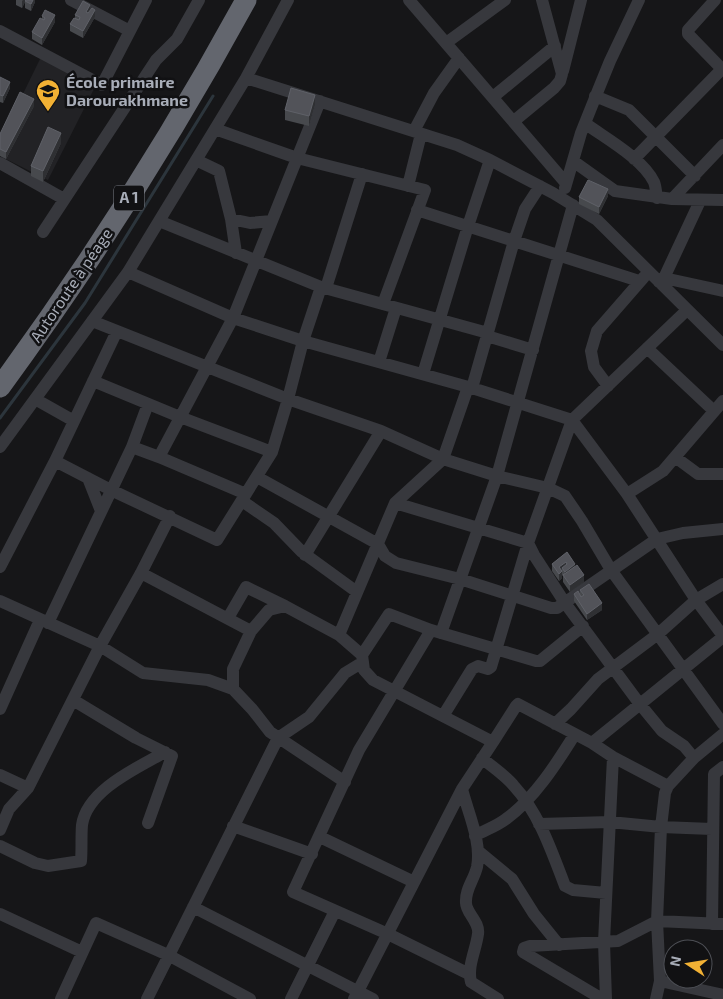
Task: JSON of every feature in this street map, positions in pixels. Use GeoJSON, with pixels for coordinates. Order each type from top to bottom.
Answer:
{"type":"FeatureCollection","features":[{"type":"Feature","properties":{"kind":"highway","name":"A 1"},"geometry":{"type":"LineString","coordinates":[[0,363],[114,194],[209,38],[229,0]]}},
{"type":"Feature","properties":{"kind":"highway","name":"Autoroute à péage"},"geometry":{"type":"LineString","coordinates":[[0,387],[85,266],[124,206],[217,52],[246,0]]}},
{"type":"Feature","properties":{"kind":"street"},"geometry":{"type":"LineString","coordinates":[[71,0],[130,32]]}},
{"type":"Feature","properties":{"kind":"street"},"geometry":{"type":"LineString","coordinates":[[0,31],[102,85],[146,0]]}},
{"type":"Feature","properties":{"kind":"street"},"geometry":{"type":"LineString","coordinates":[[43,232],[156,60],[177,39],[199,0]]}},
{"type":"Feature","properties":{"kind":"street"},"geometry":{"type":"LineString","coordinates":[[0,447],[128,272],[246,78],[288,0]]}},
{"type":"Feature","properties":{"kind":"street"},"geometry":{"type":"LineString","coordinates":[[542,0],[562,74]]}},
{"type":"Feature","properties":{"kind":"street"},"geometry":{"type":"LineString","coordinates":[[514,121],[560,81],[581,0]]}},
{"type":"Feature","properties":{"kind":"street"},"geometry":{"type":"LineString","coordinates":[[469,974],[388,934],[293,892],[359,750],[394,691],[436,631],[460,579],[496,476],[559,256],[568,202],[565,182],[581,133],[610,61],[639,0]]}},
{"type":"Feature","properties":{"kind":"street"},"geometry":{"type":"LineString","coordinates":[[634,159],[723,69],[688,34],[688,30],[715,0]]}},
{"type":"Feature","properties":{"kind":"street"},"geometry":{"type":"LineString","coordinates":[[414,1],[446,43],[565,182]]}},
{"type":"Feature","properties":{"kind":"street"},"geometry":{"type":"LineString","coordinates":[[446,43],[497,2]]}},
{"type":"Feature","properties":{"kind":"street"},"geometry":{"type":"LineString","coordinates":[[493,97],[555,46]]}},
{"type":"Feature","properties":{"kind":"street"},"geometry":{"type":"LineString","coordinates":[[408,186],[417,132],[434,93],[459,58]]}},
{"type":"Feature","properties":{"kind":"street"},"geometry":{"type":"LineString","coordinates":[[246,78],[457,145],[540,186],[597,220],[649,272],[661,280],[723,345]]}},
{"type":"Feature","properties":{"kind":"street"},"geometry":{"type":"LineString","coordinates":[[596,96],[629,110],[695,176]]}},
{"type":"Feature","properties":{"kind":"street"},"geometry":{"type":"LineString","coordinates":[[159,457],[233,318],[320,101]]}},
{"type":"Feature","properties":{"kind":"street"},"geometry":{"type":"LineString","coordinates":[[586,124],[634,159],[647,171],[654,183],[657,198]]}},
{"type":"Feature","properties":{"kind":"street"},"geometry":{"type":"LineString","coordinates":[[215,129],[297,158],[425,190],[383,304]]}},
{"type":"Feature","properties":{"kind":"street"},"geometry":{"type":"LineString","coordinates":[[672,199],[723,145]]}},
{"type":"Feature","properties":{"kind":"street"},"geometry":{"type":"LineString","coordinates":[[196,160],[218,170],[231,219],[236,253]]}},
{"type":"Feature","properties":{"kind":"street"},"geometry":{"type":"LineString","coordinates":[[423,374],[490,160]]}},
{"type":"Feature","properties":{"kind":"street"},"geometry":{"type":"LineString","coordinates":[[573,161],[615,191],[657,198],[700,201],[723,200]]}},
{"type":"Feature","properties":{"kind":"street"},"geometry":{"type":"LineString","coordinates":[[0,163],[64,199]]}},
{"type":"Feature","properties":{"kind":"street"},"geometry":{"type":"LineString","coordinates":[[55,461],[111,490],[170,516],[217,540],[272,452],[303,341],[362,174]]}},
{"type":"Feature","properties":{"kind":"street"},"geometry":{"type":"LineString","coordinates":[[339,635],[395,503],[443,459],[470,387],[525,209],[540,186]]}},
{"type":"Feature","properties":{"kind":"street"},"geometry":{"type":"LineString","coordinates":[[661,280],[700,201]]}},
{"type":"Feature","properties":{"kind":"street"},"geometry":{"type":"LineString","coordinates":[[417,210],[639,281]]}},
{"type":"Feature","properties":{"kind":"street"},"geometry":{"type":"LineString","coordinates":[[231,219],[250,223],[272,221]]}},
{"type":"Feature","properties":{"kind":"street"},"geometry":{"type":"LineString","coordinates":[[159,221],[323,287],[487,334],[533,350]]}},
{"type":"Feature","properties":{"kind":"street"},"geometry":{"type":"LineString","coordinates":[[128,272],[233,318],[303,341],[470,387],[572,420],[627,494],[696,600],[723,636],[592,743]]}},
{"type":"Feature","properties":{"kind":"street"},"geometry":{"type":"LineString","coordinates":[[608,386],[594,367],[591,351],[597,331],[639,281],[649,272]]}},
{"type":"Feature","properties":{"kind":"street"},"geometry":{"type":"LineString","coordinates":[[661,280],[723,291]]}},
{"type":"Feature","properties":{"kind":"street"},"geometry":{"type":"LineString","coordinates":[[379,362],[396,308]]}},
{"type":"Feature","properties":{"kind":"street"},"geometry":{"type":"LineString","coordinates":[[443,716],[472,669],[478,666],[488,669],[491,667],[528,543],[572,420],[688,310]]}},
{"type":"Feature","properties":{"kind":"street"},"geometry":{"type":"LineString","coordinates":[[92,321],[288,399],[381,431],[443,459],[496,476],[548,488],[564,496],[582,521],[611,570],[723,724]]}},
{"type":"Feature","properties":{"kind":"street"},"geometry":{"type":"LineString","coordinates":[[0,567],[55,461],[118,331]]}},
{"type":"Feature","properties":{"kind":"street"},"geometry":{"type":"LineString","coordinates":[[647,348],[714,411]]}},
{"type":"Feature","properties":{"kind":"street"},"geometry":{"type":"LineString","coordinates":[[94,381],[180,417],[272,452]]}},
{"type":"Feature","properties":{"kind":"street"},"geometry":{"type":"LineString","coordinates":[[35,399],[74,421]]}},
{"type":"Feature","properties":{"kind":"street"},"geometry":{"type":"LineString","coordinates":[[627,494],[663,471],[723,401]]}},
{"type":"Feature","properties":{"kind":"street"},"geometry":{"type":"LineString","coordinates":[[0,709],[101,511],[132,447],[148,404]]}},
{"type":"Feature","properties":{"kind":"street"},"geometry":{"type":"LineString","coordinates":[[305,555],[381,431]]}},
{"type":"Feature","properties":{"kind":"street"},"geometry":{"type":"LineString","coordinates":[[132,447],[159,457],[244,498],[274,523],[305,555],[357,592]]}},
{"type":"Feature","properties":{"kind":"street"},"geometry":{"type":"LineString","coordinates":[[676,457],[698,474],[723,474]]}},
{"type":"Feature","properties":{"kind":"street"},"geometry":{"type":"LineString","coordinates":[[257,476],[378,544],[385,556],[396,562],[460,579],[551,608],[557,608],[566,603],[611,570],[657,540],[683,533],[723,530]]}},
{"type":"Feature","properties":{"kind":"street"},"geometry":{"type":"LineString","coordinates":[[88,478],[101,511]]}},
{"type":"Feature","properties":{"kind":"street"},"geometry":{"type":"LineString","coordinates":[[395,503],[528,543],[566,603],[639,703],[662,731],[684,746],[694,758]]}},
{"type":"Feature","properties":{"kind":"street"},"geometry":{"type":"LineString","coordinates":[[0,830],[9,810],[28,788],[100,646],[170,516]]}},
{"type":"Feature","properties":{"kind":"street"},"geometry":{"type":"LineString","coordinates":[[141,573],[251,630]]}},
{"type":"Feature","properties":{"kind":"street"},"geometry":{"type":"LineString","coordinates":[[555,724],[598,679],[658,634],[696,600],[723,584]]}},
{"type":"Feature","properties":{"kind":"street"},"geometry":{"type":"LineString","coordinates":[[228,618],[246,587],[339,635],[362,658],[364,670],[373,680],[492,742]]}},
{"type":"Feature","properties":{"kind":"street"},"geometry":{"type":"LineString","coordinates":[[0,601],[100,646],[143,673],[208,680],[233,689],[270,732],[344,782]]}},
{"type":"Feature","properties":{"kind":"street"},"geometry":{"type":"LineString","coordinates":[[233,689],[233,669],[251,630],[269,610],[285,606]]}},
{"type":"Feature","properties":{"kind":"street"},"geometry":{"type":"LineString","coordinates":[[147,999],[278,738],[309,717],[344,673],[362,658],[390,614],[436,631],[531,660],[540,661],[583,626]]}},
{"type":"Feature","properties":{"kind":"street"},"geometry":{"type":"LineString","coordinates":[[73,700],[136,738],[172,756],[148,824]]}},
{"type":"Feature","properties":{"kind":"street"},"geometry":{"type":"LineString","coordinates":[[356,995],[462,789],[518,704],[668,786]]}},
{"type":"Feature","properties":{"kind":"street"},"geometry":{"type":"LineString","coordinates":[[475,836],[506,819],[526,800],[551,772],[576,734]]}},
{"type":"Feature","properties":{"kind":"street"},"geometry":{"type":"LineString","coordinates":[[656,999],[660,981],[658,921],[664,793],[668,786],[694,758],[723,734]]}},
{"type":"Feature","properties":{"kind":"street"},"geometry":{"type":"LineString","coordinates":[[0,846],[35,863],[48,866],[81,861],[82,825],[87,810],[98,795],[120,778],[165,752]]}},
{"type":"Feature","properties":{"kind":"street"},"geometry":{"type":"LineString","coordinates":[[604,999],[604,942],[614,757]]}},
{"type":"Feature","properties":{"kind":"street"},"geometry":{"type":"LineString","coordinates":[[482,758],[513,784],[526,800],[539,824],[565,886],[573,890],[606,894]]}},
{"type":"Feature","properties":{"kind":"street"},"geometry":{"type":"LineString","coordinates":[[604,999],[523,952],[524,948],[530,946],[618,941],[658,921],[717,924],[712,829],[714,774],[723,767]]}},
{"type":"Feature","properties":{"kind":"street"},"geometry":{"type":"LineString","coordinates":[[0,776],[28,788]]}},
{"type":"Feature","properties":{"kind":"street"},"geometry":{"type":"LineString","coordinates":[[462,789],[478,852],[477,867],[466,892],[465,905],[474,917],[479,932],[469,974],[471,982],[479,994],[498,999]]}},
{"type":"Feature","properties":{"kind":"street"},"geometry":{"type":"LineString","coordinates":[[539,824],[610,822],[712,829]]}},
{"type":"Feature","properties":{"kind":"street"},"geometry":{"type":"LineString","coordinates":[[233,826],[312,854]]}},
{"type":"Feature","properties":{"kind":"street"},"geometry":{"type":"LineString","coordinates":[[320,837],[414,882]]}},
{"type":"Feature","properties":{"kind":"street"},"geometry":{"type":"LineString","coordinates":[[478,852],[512,879],[534,914],[559,945]]}},
{"type":"Feature","properties":{"kind":"street"},"geometry":{"type":"LineString","coordinates":[[193,908],[308,966],[356,995],[373,999]]}},
{"type":"Feature","properties":{"kind":"street"},"geometry":{"type":"LineString","coordinates":[[290,999],[335,911]]}},
{"type":"Feature","properties":{"kind":"street"},"geometry":{"type":"LineString","coordinates":[[0,914],[82,952]]}},
{"type":"Feature","properties":{"kind":"street"},"geometry":{"type":"LineString","coordinates":[[62,999],[96,923],[168,956],[250,999]]}},
{"type":"Feature","properties":{"kind":"street"},"geometry":{"type":"LineString","coordinates":[[660,981],[723,995]]}},
{"type":"Feature","properties":{"kind":"shaded area","name":"École primaire Darourakhmane"},"geometry":{"type":"Polygon","coordinates":[[[41,57],[96,85],[48,180],[0,156],[0,141],[41,57]]]}},
{"type":"Feature","properties":{"kind":"building"},"geometry":{"type":"Polygon","coordinates":[[[26,0],[33,0],[31,4],[26,0]]]}},
{"type":"Feature","properties":{"kind":"building"},"geometry":{"type":"Polygon","coordinates":[[[83,1],[90,5],[86,12],[88,13],[92,8],[95,10],[83,31],[70,24],[74,18],[79,20],[80,17],[75,15],[83,1]]]}},
{"type":"Feature","properties":{"kind":"building"},"geometry":{"type":"Polygon","coordinates":[[[45,10],[55,15],[42,38],[32,32],[40,18],[44,20],[45,18],[42,16],[45,10]]]}},
{"type":"Feature","properties":{"kind":"building"},"geometry":{"type":"Polygon","coordinates":[[[0,77],[10,82],[3,96],[0,95],[0,77]]]}},
{"type":"Feature","properties":{"kind":"building"},"geometry":{"type":"Polygon","coordinates":[[[291,88],[315,95],[309,116],[285,110],[291,88]]]}},
{"type":"Feature","properties":{"kind":"building"},"geometry":{"type":"Polygon","coordinates":[[[20,92],[34,99],[6,152],[0,149],[0,134],[20,92]]]}},
{"type":"Feature","properties":{"kind":"building"},"geometry":{"type":"Polygon","coordinates":[[[48,127],[61,133],[43,171],[31,166],[48,127]]]}},
{"type":"Feature","properties":{"kind":"building"},"geometry":{"type":"Polygon","coordinates":[[[588,180],[608,189],[599,207],[579,197],[588,180]]]}},
{"type":"Feature","properties":{"kind":"building"},"geometry":{"type":"Polygon","coordinates":[[[567,552],[575,564],[565,572],[562,568],[567,564],[566,562],[559,567],[562,571],[559,574],[552,564],[567,552]]]}},
{"type":"Feature","properties":{"kind":"building"},"geometry":{"type":"Polygon","coordinates":[[[577,565],[584,575],[570,585],[563,575],[577,565]]]}},
{"type":"Feature","properties":{"kind":"building"},"geometry":{"type":"Polygon","coordinates":[[[589,584],[602,603],[587,614],[574,594],[578,591],[581,597],[584,595],[580,590],[589,584]]]}},
{"type":"Feature","properties":{"kind":"waterway"},"geometry":{"type":"LineString","coordinates":[[0,418],[85,303],[213,96]]}},
{"type":"Feature","properties":{"kind":"place","name":"École primaire Darourakhmane"},"geometry":{"type":"Point","coordinates":[48,112]}}]}
